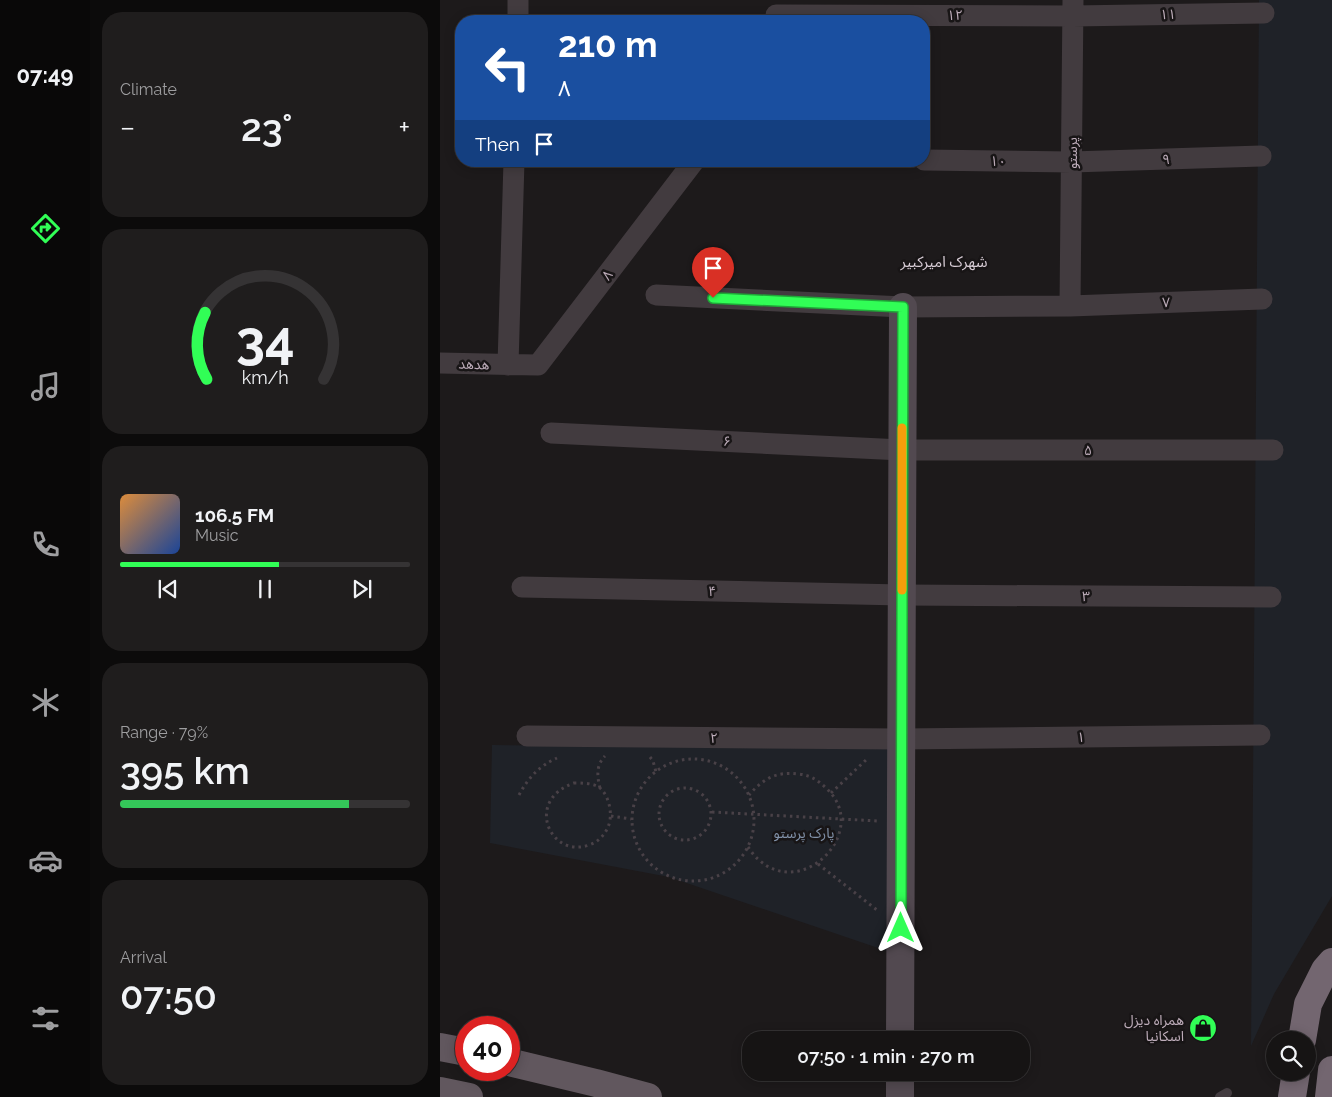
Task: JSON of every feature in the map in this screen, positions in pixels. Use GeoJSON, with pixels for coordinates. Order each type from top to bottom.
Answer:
{"type":"FeatureCollection","features":[{"type":"Feature","properties":{"kind":"highway"},"geometry":{"type":"LineString","coordinates":[[1304,1031],[1308,1004],[1325,970],[1332,962]]}},
{"type":"Feature","properties":{"kind":"highway"},"geometry":{"type":"LineString","coordinates":[[1329,1097],[1332,1070]]}},
{"type":"Feature","properties":{"kind":"highway"},"geometry":{"type":"LineString","coordinates":[[1292,1097],[1295,1081]]}},
{"type":"Feature","properties":{"kind":"main road"},"geometry":{"type":"LineString","coordinates":[[440,1047],[455,1050]]}},
{"type":"Feature","properties":{"kind":"main road"},"geometry":{"type":"LineString","coordinates":[[520,1065],[648,1097]]}},
{"type":"Feature","properties":{"kind":"main road"},"geometry":{"type":"LineString","coordinates":[[440,1091],[469,1097]]}},
{"type":"Feature","properties":{"kind":"street"},"geometry":{"type":"LineString","coordinates":[[518,0],[518,15]]}},
{"type":"Feature","properties":{"kind":"street","name":"۱۲"},"geometry":{"type":"LineString","coordinates":[[778,12],[1073,8]]}},
{"type":"Feature","properties":{"kind":"street","name":"۱۱"},"geometry":{"type":"LineString","coordinates":[[1073,8],[1264,13]]}},
{"type":"Feature","properties":{"kind":"street","name":"پرستو"},"geometry":{"type":"LineString","coordinates":[[1070,306],[1073,8]]}},
{"type":"Feature","properties":{"kind":"street","name":"۹"},"geometry":{"type":"LineString","coordinates":[[1072,162],[1261,156]]}},
{"type":"Feature","properties":{"kind":"street","name":"۱۰"},"geometry":{"type":"LineString","coordinates":[[930,160],[1072,162]]}},
{"type":"Feature","properties":{"kind":"street"},"geometry":{"type":"LineString","coordinates":[[508,366],[514,167]]}},
{"type":"Feature","properties":{"kind":"street","name":"۸"},"geometry":{"type":"LineString","coordinates":[[508,366],[538,365],[689,167]]}},
{"type":"Feature","properties":{"kind":"street"},"geometry":{"type":"LineString","coordinates":[[656,295],[903,307],[902,595],[895,739],[901,822],[900,1031]]}},
{"type":"Feature","properties":{"kind":"street","name":"۷"},"geometry":{"type":"LineString","coordinates":[[903,307],[1070,306],[1262,299]]}},
{"type":"Feature","properties":{"kind":"street","name":"هدهد"},"geometry":{"type":"LineString","coordinates":[[440,363],[508,366]]}},
{"type":"Feature","properties":{"kind":"street","name":"۶"},"geometry":{"type":"LineString","coordinates":[[551,433],[902,450]]}},
{"type":"Feature","properties":{"kind":"street","name":"۵"},"geometry":{"type":"LineString","coordinates":[[902,450],[1273,450]]}},
{"type":"Feature","properties":{"kind":"street","name":"۴"},"geometry":{"type":"LineString","coordinates":[[522,587],[902,595]]}},
{"type":"Feature","properties":{"kind":"street","name":"۳"},"geometry":{"type":"LineString","coordinates":[[902,595],[1271,597]]}},
{"type":"Feature","properties":{"kind":"street","name":"۱"},"geometry":{"type":"LineString","coordinates":[[895,739],[1260,735]]}},
{"type":"Feature","properties":{"kind":"street","name":"۲"},"geometry":{"type":"LineString","coordinates":[[526,736],[895,739]]}},
{"type":"Feature","properties":{"kind":"street"},"geometry":{"type":"LineString","coordinates":[[900,1081],[900,1097]]}},
{"type":"Feature","properties":{"kind":"path"},"geometry":{"type":"LineString","coordinates":[[831,793],[895,739]]}},
{"type":"Feature","properties":{"kind":"path"},"geometry":{"type":"LineString","coordinates":[[600,788],[574,783],[562,787],[552,795],[547,807],[546,819],[550,831],[559,841],[570,846],[583,847],[595,843],[604,835],[610,823],[611,810],[607,798],[600,788],[597,774],[601,761],[611,750]]}},
{"type":"Feature","properties":{"kind":"path"},"geometry":{"type":"LineString","coordinates":[[646,753],[653,761],[656,772]]}},
{"type":"Feature","properties":{"kind":"path"},"geometry":{"type":"LineString","coordinates":[[598,755],[605,757]]}},
{"type":"Feature","properties":{"kind":"path"},"geometry":{"type":"LineString","coordinates":[[519,795],[526,782],[536,770],[561,756]]}},
{"type":"Feature","properties":{"kind":"path"},"geometry":{"type":"LineString","coordinates":[[689,760],[707,761],[724,768],[738,780],[749,795],[753,814],[753,830],[748,847],[737,862],[722,874],[705,880],[687,881],[669,876],[654,867],[642,854],[634,837],[631,819],[634,802],[642,785],[656,772],[671,763],[689,760]]}},
{"type":"Feature","properties":{"kind":"path"},"geometry":{"type":"LineString","coordinates":[[748,847],[758,860],[772,868],[788,872],[804,870],[818,864],[830,853],[838,839],[841,819],[838,807],[831,793],[820,782],[805,775],[789,772],[773,775],[759,783],[749,795]]}},
{"type":"Feature","properties":{"kind":"path"},"geometry":{"type":"LineString","coordinates":[[691,788],[705,797],[712,812],[708,828],[696,839],[679,840],[665,832],[658,817],[662,801],[675,790],[691,788]]}},
{"type":"Feature","properties":{"kind":"path"},"geometry":{"type":"LineString","coordinates":[[712,812],[901,822]]}},
{"type":"Feature","properties":{"kind":"path"},"geometry":{"type":"LineString","coordinates":[[611,816],[631,819]]}},
{"type":"Feature","properties":{"kind":"path"},"geometry":{"type":"LineString","coordinates":[[818,864],[901,928]]}},
{"type":"Feature","properties":{"kind":"green space"},"geometry":{"type":"Polygon","coordinates":[[[1259,0],[1332,0],[1332,896],[1274,994],[1251,1046],[1259,0]]]}},
{"type":"Feature","properties":{"kind":"green space","name":"پارک پرستو"},"geometry":{"type":"Polygon","coordinates":[[[492,745],[889,749],[887,951],[669,877],[490,843],[492,745]]]}},
{"type":"Feature","properties":{"kind":"slow traffic"},"geometry":{"type":"LineString","coordinates":[[902,428],[902,590]]}},
{"type":"Feature","properties":{"kind":"place","name":"همراه دیزل اسکانیا"},"geometry":{"type":"Point","coordinates":[1203,1028]}},
{"type":"Feature","properties":{"kind":"district","name":"شهرک امیرکبیر"},"geometry":{"type":"Point","coordinates":[944,262]}},
{"type":"Feature","properties":{"kind":"route"},"geometry":{"type":"LineString","coordinates":[[713,298],[903,307],[901,928]]}}]}
